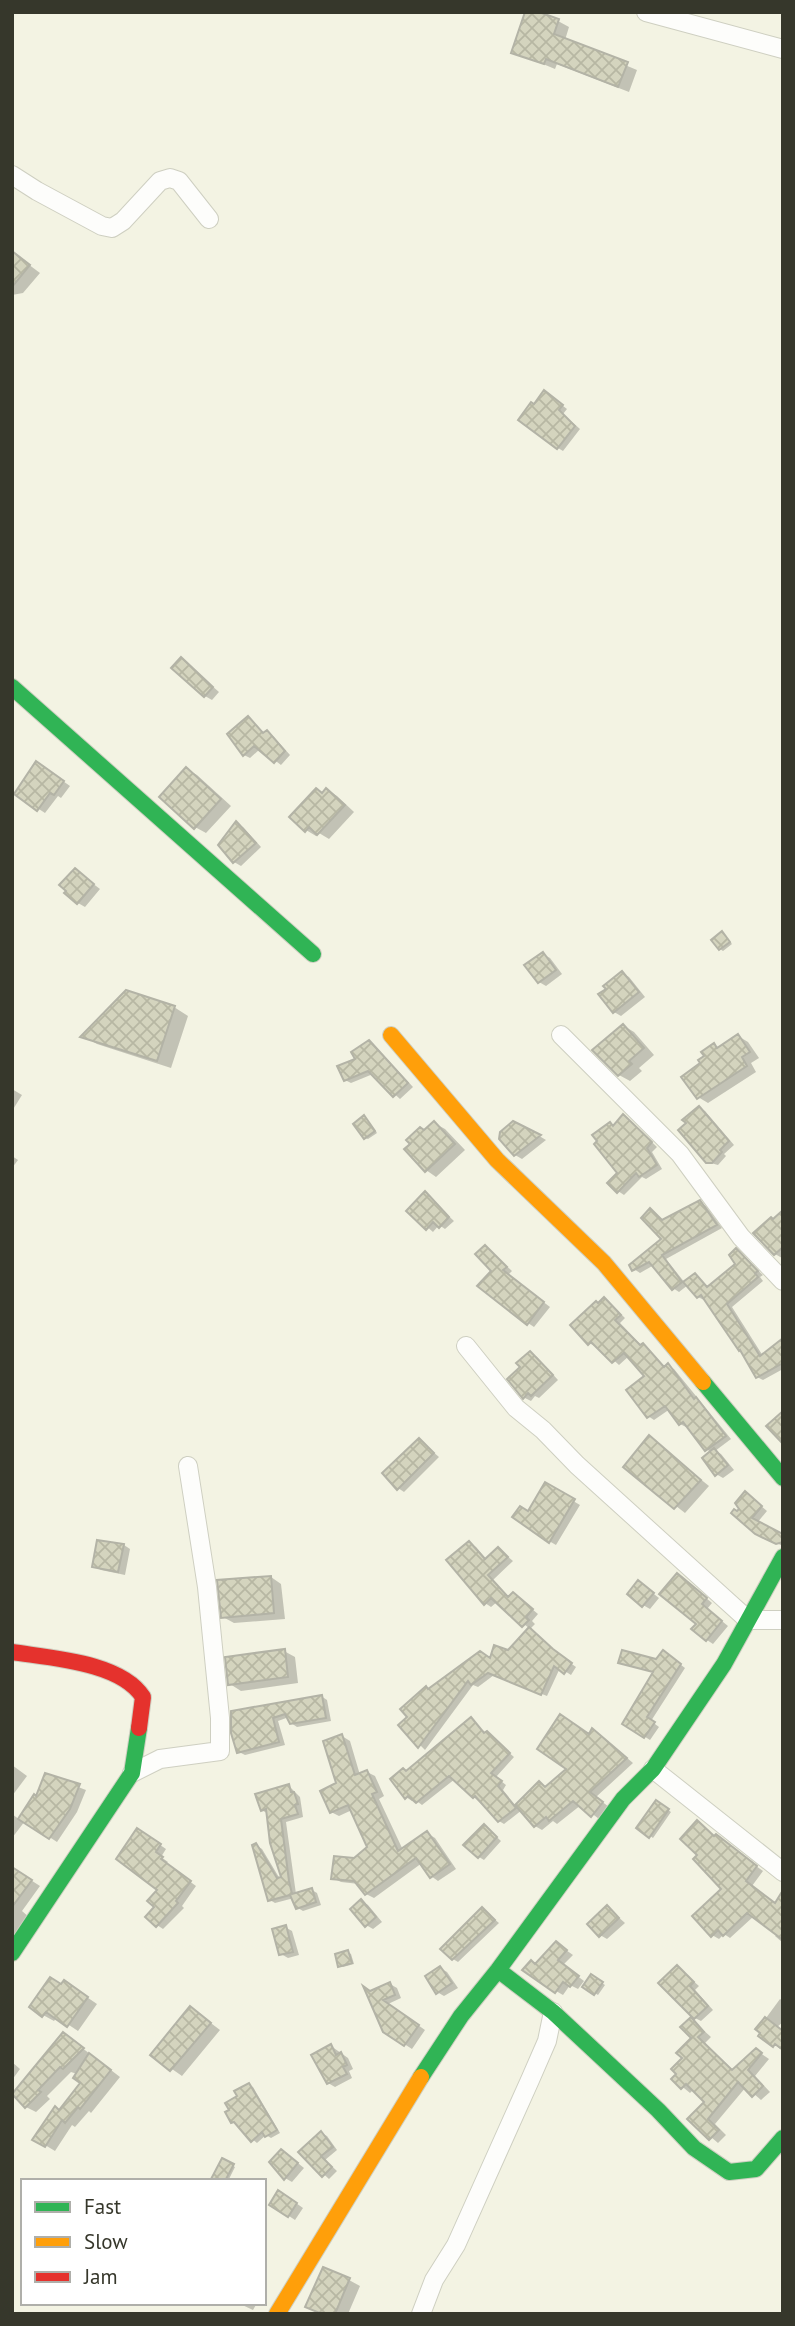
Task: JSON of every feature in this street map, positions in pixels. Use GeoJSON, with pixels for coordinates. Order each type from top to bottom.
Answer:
{"type":"FeatureCollection","features":[{"type":"Feature","properties":{"kind":"street"},"geometry":{"type":"LineString","coordinates":[[646,12],[783,49]]}},
{"type":"Feature","properties":{"kind":"street"},"geometry":{"type":"LineString","coordinates":[[12,175],[102,226],[112,228],[123,221],[160,181],[170,178],[180,181],[209,219]]}},
{"type":"Feature","properties":{"kind":"street"},"geometry":{"type":"LineString","coordinates":[[12,687],[313,954]]}},
{"type":"Feature","properties":{"kind":"street"},"geometry":{"type":"LineString","coordinates":[[391,1035],[497,1160],[604,1263],[783,1478]]}},
{"type":"Feature","properties":{"kind":"street"},"geometry":{"type":"LineString","coordinates":[[561,1035],[680,1154],[741,1237],[783,1281]]}},
{"type":"Feature","properties":{"kind":"street"},"geometry":{"type":"LineString","coordinates":[[466,1346],[516,1408],[748,1620],[783,1620]]}},
{"type":"Feature","properties":{"kind":"street"},"geometry":{"type":"LineString","coordinates":[[132,1773],[160,1759],[220,1751],[220,1718],[206,1587],[188,1466]]}},
{"type":"Feature","properties":{"kind":"street"},"geometry":{"type":"LineString","coordinates":[[277,2314],[414,2088],[461,2016],[624,1799],[653,1769],[724,1664],[783,1557]]}},
{"type":"Feature","properties":{"kind":"street"},"geometry":{"type":"LineString","coordinates":[[12,1652],[86,1665],[117,1675],[135,1685],[143,1697],[132,1773],[12,1953]]}},
{"type":"Feature","properties":{"kind":"street"},"geometry":{"type":"LineString","coordinates":[[653,1769],[783,1872]]}},
{"type":"Feature","properties":{"kind":"street"},"geometry":{"type":"LineString","coordinates":[[498,1970],[553,2012],[659,2110],[694,2148],[729,2172],[756,2169],[783,2138]]}},
{"type":"Feature","properties":{"kind":"street"},"geometry":{"type":"LineString","coordinates":[[421,2314],[434,2280],[456,2245],[530,2080],[547,2041],[553,2012]]}},
{"type":"Feature","properties":{"kind":"building"},"geometry":{"type":"Polygon","coordinates":[[[525,12],[539,12],[559,19],[554,34],[628,62],[618,87],[546,59],[544,64],[511,53],[525,12]]]}},
{"type":"Feature","properties":{"kind":"building"},"geometry":{"type":"Polygon","coordinates":[[[12,251],[30,265],[12,287],[12,251]]]}},
{"type":"Feature","properties":{"kind":"building"},"geometry":{"type":"Polygon","coordinates":[[[544,390],[563,405],[559,410],[575,426],[557,449],[518,420],[544,390]]]}},
{"type":"Feature","properties":{"kind":"building"},"geometry":{"type":"Polygon","coordinates":[[[181,657],[213,687],[204,697],[171,668],[181,657]]]}},
{"type":"Feature","properties":{"kind":"building"},"geometry":{"type":"Polygon","coordinates":[[[248,716],[263,733],[267,730],[285,751],[274,763],[254,746],[243,756],[227,734],[248,716]]]}},
{"type":"Feature","properties":{"kind":"building"},"geometry":{"type":"Polygon","coordinates":[[[36,761],[64,781],[54,795],[50,793],[37,811],[14,794],[36,761]]]}},
{"type":"Feature","properties":{"kind":"building"},"geometry":{"type":"Polygon","coordinates":[[[186,767],[221,799],[194,829],[159,797],[186,767]]]}},
{"type":"Feature","properties":{"kind":"building"},"geometry":{"type":"Polygon","coordinates":[[[316,788],[322,793],[326,788],[345,805],[317,835],[309,827],[305,832],[289,817],[316,788]]]}},
{"type":"Feature","properties":{"kind":"building"},"geometry":{"type":"Polygon","coordinates":[[[236,821],[256,843],[233,863],[218,845],[236,821]]]}},
{"type":"Feature","properties":{"kind":"building"},"geometry":{"type":"Polygon","coordinates":[[[75,868],[94,884],[77,904],[59,885],[75,868]]]}},
{"type":"Feature","properties":{"kind":"building"},"geometry":{"type":"Polygon","coordinates":[[[722,931],[730,942],[719,950],[711,940],[722,931]]]}},
{"type":"Feature","properties":{"kind":"building"},"geometry":{"type":"Polygon","coordinates":[[[543,952],[556,970],[538,983],[524,965],[543,952]]]}},
{"type":"Feature","properties":{"kind":"building"},"geometry":{"type":"Polygon","coordinates":[[[622,971],[639,992],[613,1013],[598,994],[606,989],[603,986],[622,971]]]}},
{"type":"Feature","properties":{"kind":"building"},"geometry":{"type":"Polygon","coordinates":[[[126,990],[175,1006],[157,1061],[80,1037],[126,990]]]}},
{"type":"Feature","properties":{"kind":"building"},"geometry":{"type":"Polygon","coordinates":[[[623,1024],[644,1048],[629,1061],[632,1064],[618,1076],[592,1050],[623,1024]]]}},
{"type":"Feature","properties":{"kind":"building"},"geometry":{"type":"Polygon","coordinates":[[[738,1034],[750,1052],[742,1057],[747,1066],[697,1099],[681,1077],[700,1063],[698,1060],[704,1056],[701,1052],[714,1043],[717,1048],[738,1034]]]}},
{"type":"Feature","properties":{"kind":"building"},"geometry":{"type":"Polygon","coordinates":[[[369,1040],[408,1083],[393,1097],[368,1071],[344,1081],[337,1066],[355,1059],[351,1052],[369,1040]]]}},
{"type":"Feature","properties":{"kind":"building"},"geometry":{"type":"Polygon","coordinates":[[[699,1106],[729,1141],[712,1163],[706,1163],[678,1130],[686,1123],[682,1120],[699,1106]]]}},
{"type":"Feature","properties":{"kind":"building"},"geometry":{"type":"Polygon","coordinates":[[[623,1114],[652,1142],[647,1148],[657,1165],[639,1177],[636,1173],[617,1193],[607,1183],[617,1173],[594,1144],[597,1141],[592,1135],[610,1122],[613,1126],[623,1114]]]}},
{"type":"Feature","properties":{"kind":"building"},"geometry":{"type":"Polygon","coordinates":[[[364,1115],[375,1131],[364,1139],[353,1124],[364,1115]]]}},
{"type":"Feature","properties":{"kind":"building"},"geometry":{"type":"Polygon","coordinates":[[[434,1121],[455,1144],[425,1172],[404,1149],[410,1144],[406,1140],[420,1127],[424,1130],[434,1121]]]}},
{"type":"Feature","properties":{"kind":"building"},"geometry":{"type":"Polygon","coordinates":[[[513,1121],[541,1135],[514,1156],[499,1139],[500,1132],[513,1121]]]}},
{"type":"Feature","properties":{"kind":"building"},"geometry":{"type":"Polygon","coordinates":[[[425,1191],[449,1217],[439,1228],[433,1222],[426,1230],[406,1211],[425,1191]]]}},
{"type":"Feature","properties":{"kind":"building"},"geometry":{"type":"Polygon","coordinates":[[[700,1200],[717,1225],[662,1255],[682,1282],[672,1290],[649,1262],[632,1271],[629,1265],[661,1239],[641,1218],[650,1208],[662,1220],[700,1200]]]}},
{"type":"Feature","properties":{"kind":"building"},"geometry":{"type":"Polygon","coordinates":[[[783,1210],[783,1247],[774,1255],[753,1233],[783,1210]]]}},
{"type":"Feature","properties":{"kind":"building"},"geometry":{"type":"Polygon","coordinates":[[[485,1245],[507,1267],[503,1270],[544,1302],[527,1325],[477,1286],[491,1271],[475,1254],[485,1245]]]}},
{"type":"Feature","properties":{"kind":"building"},"geometry":{"type":"Polygon","coordinates":[[[736,1248],[758,1271],[755,1273],[758,1277],[727,1304],[760,1356],[783,1338],[783,1363],[756,1378],[740,1350],[701,1295],[697,1298],[683,1282],[695,1273],[707,1287],[735,1264],[729,1255],[736,1248]]]}},
{"type":"Feature","properties":{"kind":"building"},"geometry":{"type":"Polygon","coordinates":[[[604,1297],[621,1315],[615,1320],[640,1345],[643,1343],[664,1367],[668,1363],[726,1436],[705,1451],[683,1422],[679,1425],[665,1406],[647,1418],[626,1390],[644,1376],[624,1353],[612,1363],[591,1342],[588,1345],[570,1325],[604,1297]]]}},
{"type":"Feature","properties":{"kind":"building"},"geometry":{"type":"Polygon","coordinates":[[[530,1351],[553,1375],[531,1396],[528,1393],[523,1399],[507,1379],[520,1367],[516,1363],[530,1351]]]}},
{"type":"Feature","properties":{"kind":"building"},"geometry":{"type":"Polygon","coordinates":[[[783,1411],[783,1444],[766,1426],[783,1411]]]}},
{"type":"Feature","properties":{"kind":"building"},"geometry":{"type":"Polygon","coordinates":[[[649,1435],[701,1480],[674,1509],[623,1467],[649,1435]]]}},
{"type":"Feature","properties":{"kind":"building"},"geometry":{"type":"Polygon","coordinates":[[[419,1438],[434,1453],[397,1490],[382,1473],[419,1438]]]}},
{"type":"Feature","properties":{"kind":"building"},"geometry":{"type":"Polygon","coordinates":[[[714,1448],[728,1465],[715,1476],[702,1458],[714,1448]]]}},
{"type":"Feature","properties":{"kind":"building"},"geometry":{"type":"Polygon","coordinates":[[[545,1482],[575,1499],[549,1543],[512,1517],[520,1506],[528,1511],[545,1482]]]}},
{"type":"Feature","properties":{"kind":"building"},"geometry":{"type":"Polygon","coordinates":[[[745,1491],[762,1506],[752,1518],[783,1534],[783,1542],[776,1544],[755,1534],[731,1513],[734,1509],[739,1509],[735,1503],[745,1491]]]}},
{"type":"Feature","properties":{"kind":"building"},"geometry":{"type":"Polygon","coordinates":[[[97,1540],[124,1544],[118,1572],[92,1567],[97,1540]]]}},
{"type":"Feature","properties":{"kind":"building"},"geometry":{"type":"Polygon","coordinates":[[[469,1541],[485,1559],[498,1547],[508,1557],[488,1575],[508,1597],[513,1592],[533,1609],[526,1617],[529,1620],[522,1627],[491,1598],[484,1605],[446,1560],[469,1541]]]}},
{"type":"Feature","properties":{"kind":"building"},"geometry":{"type":"Polygon","coordinates":[[[677,1573],[707,1598],[702,1604],[722,1621],[706,1641],[691,1629],[696,1624],[659,1594],[677,1573]]]}},
{"type":"Feature","properties":{"kind":"building"},"geometry":{"type":"Polygon","coordinates":[[[271,1576],[274,1613],[221,1618],[217,1580],[271,1576]]]}},
{"type":"Feature","properties":{"kind":"building"},"geometry":{"type":"Polygon","coordinates":[[[638,1580],[654,1593],[642,1607],[627,1594],[638,1580]]]}},
{"type":"Feature","properties":{"kind":"building"},"geometry":{"type":"Polygon","coordinates":[[[529,1627],[572,1663],[564,1674],[554,1666],[541,1695],[488,1673],[471,1685],[468,1681],[418,1748],[398,1725],[407,1717],[400,1709],[426,1686],[428,1689],[480,1651],[490,1658],[494,1645],[508,1650],[529,1627]]]}},
{"type":"Feature","properties":{"kind":"building"},"geometry":{"type":"Polygon","coordinates":[[[285,1649],[288,1677],[228,1685],[225,1657],[285,1649]]]}},
{"type":"Feature","properties":{"kind":"building"},"geometry":{"type":"Polygon","coordinates":[[[622,1650],[656,1659],[663,1650],[681,1664],[647,1717],[655,1722],[644,1738],[622,1724],[653,1672],[618,1663],[622,1650]]]}},
{"type":"Feature","properties":{"kind":"building"},"geometry":{"type":"Polygon","coordinates":[[[322,1695],[326,1718],[290,1724],[285,1714],[273,1718],[279,1742],[237,1753],[231,1733],[231,1711],[322,1695]]]}},
{"type":"Feature","properties":{"kind":"building"},"geometry":{"type":"Polygon","coordinates":[[[560,1714],[589,1734],[592,1728],[627,1758],[590,1792],[603,1802],[591,1817],[573,1801],[549,1821],[546,1817],[534,1827],[515,1805],[539,1781],[545,1787],[566,1769],[537,1749],[560,1714]]]}},
{"type":"Feature","properties":{"kind":"building"},"geometry":{"type":"Polygon","coordinates":[[[471,1717],[484,1733],[487,1731],[510,1753],[491,1773],[502,1781],[498,1786],[516,1808],[498,1822],[475,1796],[473,1798],[449,1776],[416,1803],[408,1796],[405,1799],[390,1779],[403,1768],[406,1771],[471,1717]]]}},
{"type":"Feature","properties":{"kind":"building"},"geometry":{"type":"Polygon","coordinates":[[[342,1734],[355,1775],[367,1770],[377,1792],[372,1794],[398,1851],[427,1831],[450,1864],[430,1878],[416,1858],[365,1895],[354,1881],[331,1879],[334,1856],[354,1858],[367,1847],[348,1805],[330,1813],[320,1791],[336,1783],[323,1741],[342,1734]]]}},
{"type":"Feature","properties":{"kind":"building"},"geometry":{"type":"Polygon","coordinates":[[[45,1773],[80,1784],[70,1809],[49,1839],[18,1819],[34,1794],[36,1796],[45,1773]]]}},
{"type":"Feature","properties":{"kind":"building"},"geometry":{"type":"Polygon","coordinates":[[[289,1784],[298,1804],[295,1805],[298,1814],[281,1819],[289,1881],[292,1894],[312,1888],[316,1902],[296,1909],[290,1895],[268,1901],[252,1845],[256,1843],[277,1878],[281,1877],[270,1843],[266,1809],[261,1811],[255,1794],[289,1784]]]}},
{"type":"Feature","properties":{"kind":"building"},"geometry":{"type":"Polygon","coordinates":[[[656,1800],[669,1809],[649,1838],[636,1828],[656,1800]]]}},
{"type":"Feature","properties":{"kind":"building"},"geometry":{"type":"Polygon","coordinates":[[[697,1820],[714,1836],[716,1834],[757,1866],[746,1881],[775,1903],[783,1890],[783,1940],[747,1913],[723,1936],[718,1930],[711,1937],[692,1916],[721,1889],[693,1859],[697,1855],[680,1839],[697,1820]]]}},
{"type":"Feature","properties":{"kind":"building"},"geometry":{"type":"Polygon","coordinates":[[[484,1824],[497,1837],[478,1858],[463,1845],[484,1824]]]}},
{"type":"Feature","properties":{"kind":"building"},"geometry":{"type":"Polygon","coordinates":[[[137,1828],[161,1844],[156,1852],[163,1857],[161,1859],[191,1881],[176,1901],[178,1903],[156,1927],[145,1917],[154,1907],[147,1901],[157,1890],[116,1859],[137,1828]]]}},
{"type":"Feature","properties":{"kind":"building"},"geometry":{"type":"Polygon","coordinates":[[[12,1867],[32,1880],[12,1907],[12,1867]]]}},
{"type":"Feature","properties":{"kind":"building"},"geometry":{"type":"Polygon","coordinates":[[[361,1899],[376,1917],[365,1927],[350,1909],[361,1899]]]}},
{"type":"Feature","properties":{"kind":"building"},"geometry":{"type":"Polygon","coordinates":[[[607,1905],[619,1918],[599,1937],[587,1924],[607,1905]]]}},
{"type":"Feature","properties":{"kind":"building"},"geometry":{"type":"Polygon","coordinates":[[[482,1907],[495,1920],[452,1960],[440,1949],[482,1907]]]}},
{"type":"Feature","properties":{"kind":"building"},"geometry":{"type":"Polygon","coordinates":[[[286,1925],[293,1952],[279,1955],[272,1929],[286,1925]]]}},
{"type":"Feature","properties":{"kind":"building"},"geometry":{"type":"Polygon","coordinates":[[[556,1941],[567,1950],[558,1960],[579,1976],[570,1987],[563,1982],[555,1993],[522,1970],[531,1960],[535,1964],[556,1941]]]}},
{"type":"Feature","properties":{"kind":"building"},"geometry":{"type":"Polygon","coordinates":[[[348,1950],[352,1963],[338,1967],[335,1954],[348,1950]]]}},
{"type":"Feature","properties":{"kind":"building"},"geometry":{"type":"Polygon","coordinates":[[[677,1965],[694,1982],[690,1986],[708,2006],[694,2019],[658,1983],[677,1965]]]}},
{"type":"Feature","properties":{"kind":"building"},"geometry":{"type":"Polygon","coordinates":[[[440,1966],[452,1983],[436,1994],[425,1976],[440,1966]]]}},
{"type":"Feature","properties":{"kind":"building"},"geometry":{"type":"Polygon","coordinates":[[[591,1974],[603,1982],[594,1995],[582,1987],[591,1974]]]}},
{"type":"Feature","properties":{"kind":"building"},"geometry":{"type":"Polygon","coordinates":[[[50,1977],[61,1984],[64,1980],[88,1997],[67,2027],[46,2012],[42,2017],[29,2007],[50,1977]]]}},
{"type":"Feature","properties":{"kind":"building"},"geometry":{"type":"Polygon","coordinates":[[[390,1982],[395,1995],[383,2000],[419,2025],[404,2046],[383,2032],[363,1986],[370,1991],[390,1982]]]}},
{"type":"Feature","properties":{"kind":"building"},"geometry":{"type":"Polygon","coordinates":[[[190,2006],[211,2023],[170,2071],[150,2055],[190,2006]]]}},
{"type":"Feature","properties":{"kind":"building"},"geometry":{"type":"Polygon","coordinates":[[[691,2017],[704,2032],[698,2037],[732,2070],[756,2048],[762,2053],[748,2070],[763,2086],[752,2097],[738,2082],[708,2119],[719,2130],[709,2140],[687,2119],[704,2102],[686,2084],[681,2089],[671,2079],[676,2074],[671,2069],[682,2058],[676,2053],[691,2038],[680,2027],[691,2017]]]}},
{"type":"Feature","properties":{"kind":"building"},"geometry":{"type":"Polygon","coordinates":[[[765,2017],[783,2031],[783,2050],[775,2044],[773,2047],[758,2036],[760,2033],[755,2029],[765,2017]]]}},
{"type":"Feature","properties":{"kind":"building"},"geometry":{"type":"Polygon","coordinates":[[[63,2032],[84,2048],[63,2069],[60,2067],[25,2108],[12,2094],[63,2032]]]}},
{"type":"Feature","properties":{"kind":"building"},"geometry":{"type":"Polygon","coordinates":[[[331,2044],[336,2055],[341,2052],[347,2065],[343,2067],[347,2074],[327,2084],[311,2055],[331,2044]]]}},
{"type":"Feature","properties":{"kind":"building"},"geometry":{"type":"Polygon","coordinates":[[[89,2053],[111,2070],[80,2109],[78,2107],[65,2123],[62,2120],[45,2147],[32,2140],[55,2106],[59,2110],[80,2083],[73,2078],[89,2053]]]}},
{"type":"Feature","properties":{"kind":"building"},"geometry":{"type":"Polygon","coordinates":[[[249,2083],[277,2130],[265,2137],[262,2132],[251,2142],[234,2122],[231,2123],[225,2112],[229,2110],[225,2103],[237,2096],[234,2091],[249,2083]]]}},
{"type":"Feature","properties":{"kind":"building"},"geometry":{"type":"Polygon","coordinates":[[[321,2131],[333,2147],[321,2156],[332,2167],[322,2177],[298,2152],[321,2131]]]}},
{"type":"Feature","properties":{"kind":"building"},"geometry":{"type":"Polygon","coordinates":[[[281,2149],[298,2163],[284,2180],[269,2162],[281,2149]]]}},
{"type":"Feature","properties":{"kind":"building"},"geometry":{"type":"Polygon","coordinates":[[[222,2158],[234,2164],[226,2179],[211,2179],[222,2158]]]}},
{"type":"Feature","properties":{"kind":"building"},"geometry":{"type":"Polygon","coordinates":[[[278,2190],[297,2203],[288,2217],[269,2205],[278,2190]]]}},
{"type":"Feature","properties":{"kind":"building"},"geometry":{"type":"Polygon","coordinates":[[[323,2267],[350,2278],[335,2314],[322,2314],[305,2307],[323,2267]]]}},
{"type":"Feature","properties":{"kind":"traffic: fast"},"geometry":{"type":"LineString","coordinates":[[12,687],[313,954]]}},
{"type":"Feature","properties":{"kind":"traffic: fast"},"geometry":{"type":"LineString","coordinates":[[703,1382],[783,1478]]}},
{"type":"Feature","properties":{"kind":"traffic: fast"},"geometry":{"type":"LineString","coordinates":[[421,2077],[461,2016],[498,1970],[623,1799],[653,1769],[724,1664],[783,1557]]}},
{"type":"Feature","properties":{"kind":"traffic: fast"},"geometry":{"type":"LineString","coordinates":[[12,1953],[132,1773],[139,1728]]}},
{"type":"Feature","properties":{"kind":"traffic: fast"},"geometry":{"type":"LineString","coordinates":[[498,1970],[553,2012],[658,2110],[694,2148],[729,2172],[756,2169],[783,2138]]}},
{"type":"Feature","properties":{"kind":"traffic: slow"},"geometry":{"type":"LineString","coordinates":[[391,1035],[497,1160],[604,1263],[703,1382]]}},
{"type":"Feature","properties":{"kind":"traffic: slow"},"geometry":{"type":"LineString","coordinates":[[277,2314],[421,2077]]}},
{"type":"Feature","properties":{"kind":"traffic: jam"},"geometry":{"type":"LineString","coordinates":[[12,1652],[84,1664],[119,1676],[133,1685],[143,1697],[139,1728]]}}]}
